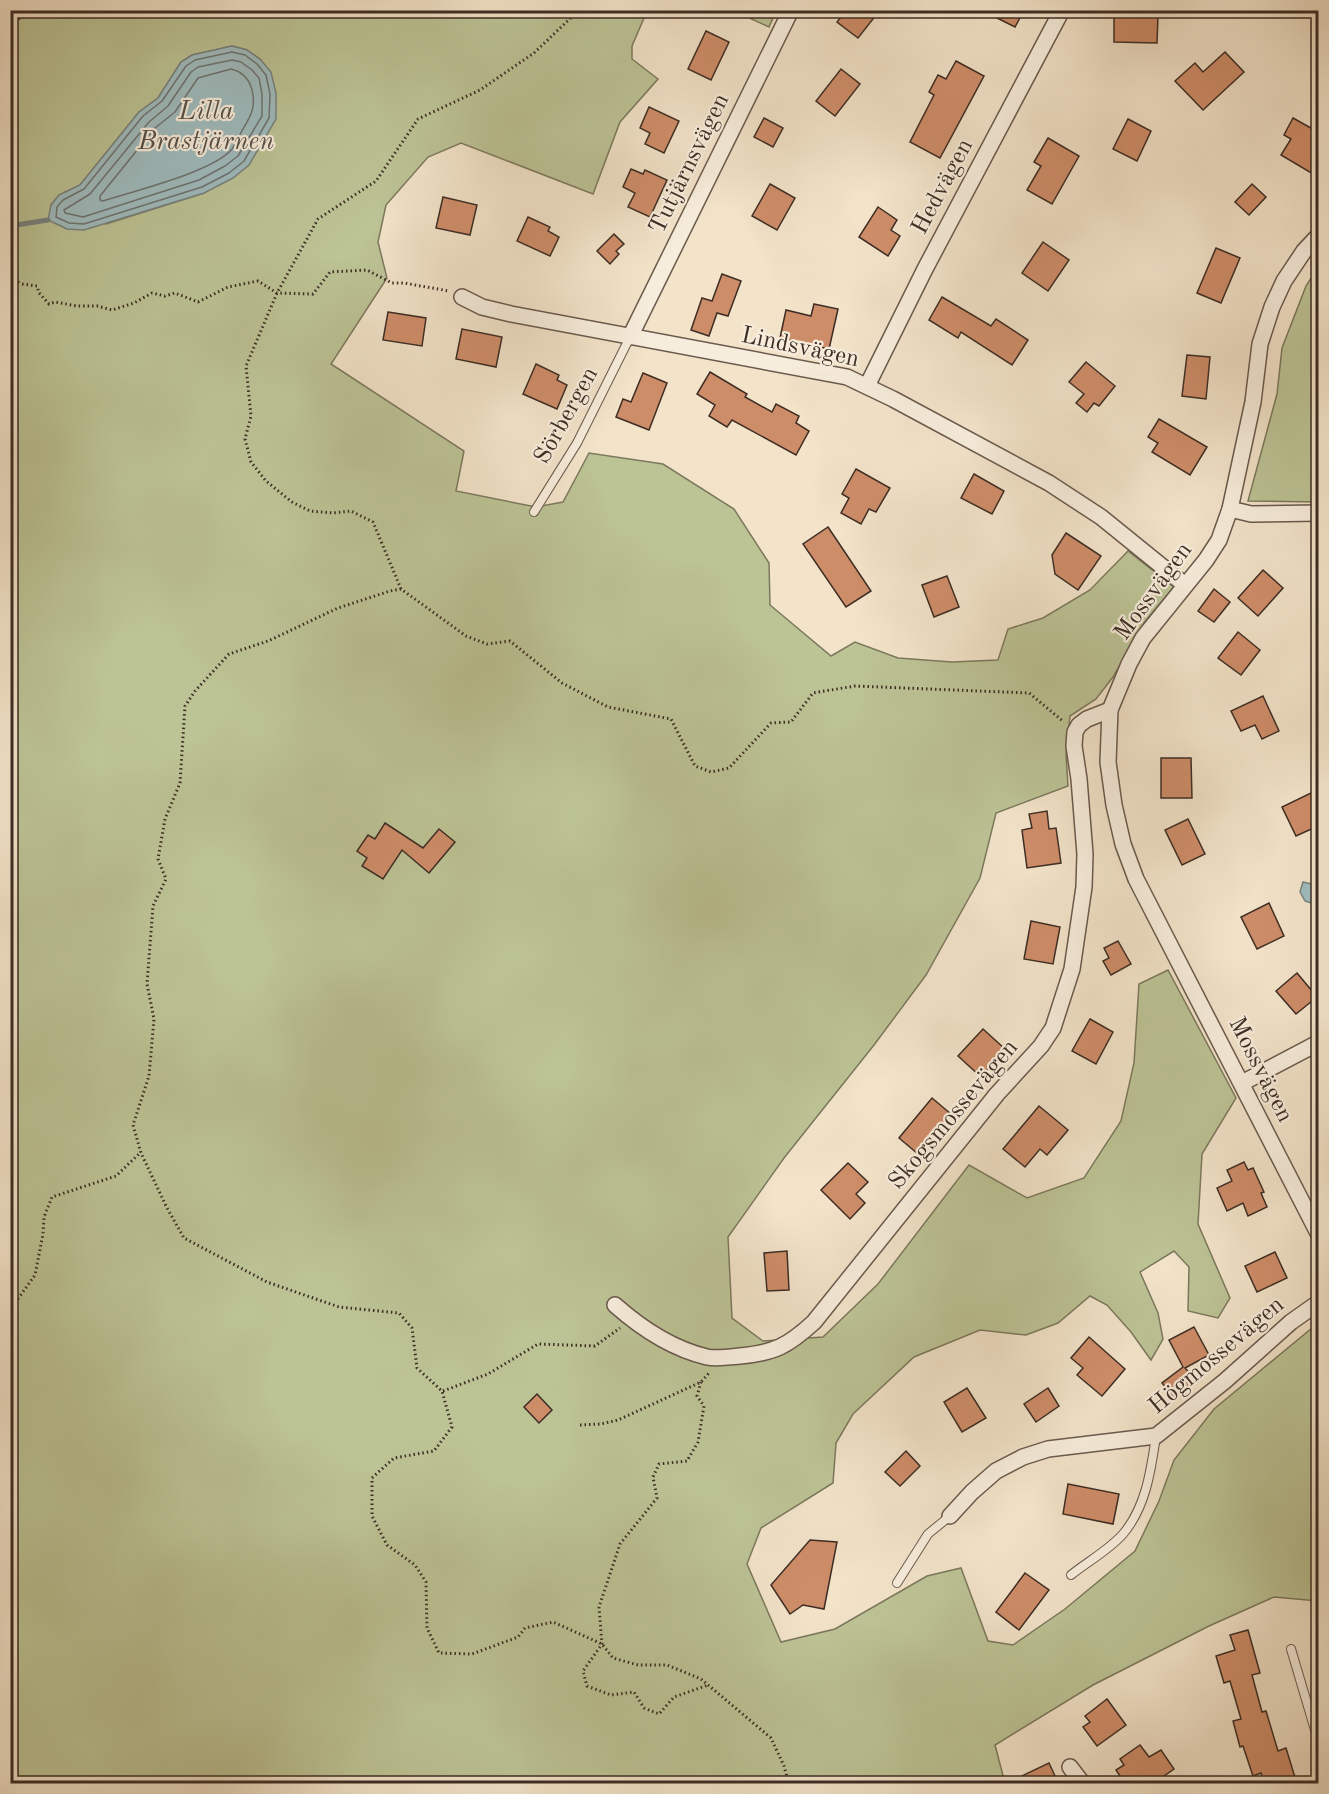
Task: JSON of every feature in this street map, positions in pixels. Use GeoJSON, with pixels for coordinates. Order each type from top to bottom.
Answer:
{"type":"FeatureCollection","features":[{"type":"Feature","properties":{"kind":"street","name":"Tutjärnsvägen"},"geometry":{"type":"LineString","coordinates":[[630,337],[791,10]]}},
{"type":"Feature","properties":{"kind":"street","name":"Hedvägen"},"geometry":{"type":"LineString","coordinates":[[867,386],[934,251],[1062,10]]}},
{"type":"Feature","properties":{"kind":"street","name":"Mossvägen"},"geometry":{"type":"LineString","coordinates":[[1318,236],[1304,251],[1284,281],[1272,307],[1260,344],[1253,402],[1230,509],[1219,540],[1143,639],[1129,664],[1110,710],[1108,762],[1114,805],[1123,844],[1136,879],[1318,1233]]}},
{"type":"Feature","properties":{"kind":"street","name":"Lindsvägen"},"geometry":{"type":"LineString","coordinates":[[462,297],[482,307],[512,314],[847,377],[1049,483],[1101,517],[1185,585]]}},
{"type":"Feature","properties":{"kind":"street"},"geometry":{"type":"LineString","coordinates":[[1230,509],[1251,514],[1318,513]]}},
{"type":"Feature","properties":{"kind":"street"},"geometry":{"type":"LineString","coordinates":[[1076,732],[1079,725],[1087,719],[1110,710]]}},
{"type":"Feature","properties":{"kind":"street","name":"Skogsmossevägen"},"geometry":{"type":"LineString","coordinates":[[615,1305],[631,1320],[667,1342],[709,1358],[763,1354],[797,1338],[813,1322],[997,1094],[1041,1046],[1053,1028],[1072,969],[1084,887],[1085,854],[1074,746],[1076,732]]}},
{"type":"Feature","properties":{"kind":"street"},"geometry":{"type":"LineString","coordinates":[[1242,1083],[1318,1043]]}},
{"type":"Feature","properties":{"kind":"street","name":"Högmossevägen"},"geometry":{"type":"LineString","coordinates":[[950,1516],[996,1471],[1023,1457],[1057,1447],[1156,1436],[1225,1381],[1292,1322],[1318,1303]]}},
{"type":"Feature","properties":{"kind":"street"},"geometry":{"type":"LineString","coordinates":[[1070,1767],[1083,1784]]}},
{"type":"Feature","properties":{"kind":"lane","name":"Sörbergen"},"geometry":{"type":"LineString","coordinates":[[534,512],[577,443],[630,337]]}},
{"type":"Feature","properties":{"kind":"lane"},"geometry":{"type":"LineString","coordinates":[[1071,1575],[1122,1535],[1132,1521],[1149,1482],[1156,1436]]}},
{"type":"Feature","properties":{"kind":"lane"},"geometry":{"type":"LineString","coordinates":[[897,1582],[928,1534],[950,1516]]}},
{"type":"Feature","properties":{"kind":"lane"},"geometry":{"type":"LineString","coordinates":[[1291,1648],[1318,1740]]}},
{"type":"Feature","properties":{"kind":"path"},"geometry":{"type":"LineString","coordinates":[[10,22],[43,10]]}},
{"type":"Feature","properties":{"kind":"path"},"geometry":{"type":"LineString","coordinates":[[86,10],[103,10]]}},
{"type":"Feature","properties":{"kind":"path"},"geometry":{"type":"LineString","coordinates":[[579,10],[534,53],[480,90],[418,118],[376,181],[318,219],[277,292],[246,366],[251,416],[245,439],[251,462],[266,481],[292,502],[310,511],[333,513],[351,511],[373,522],[401,589],[466,636],[487,644],[510,641],[562,683],[608,706],[671,719],[695,766],[711,772],[729,768],[771,723],[791,722],[813,693],[855,686],[1029,693],[1076,732]]}},
{"type":"Feature","properties":{"kind":"path"},"geometry":{"type":"LineString","coordinates":[[10,278],[22,284],[37,286],[39,293],[49,304],[55,302],[112,309],[134,303],[152,293],[165,296],[175,293],[198,302],[228,287],[258,281],[277,292],[313,294],[330,272],[367,270],[392,283],[449,291],[462,297]]}},
{"type":"Feature","properties":{"kind":"path"},"geometry":{"type":"LineString","coordinates":[[401,589],[338,608],[268,641],[229,654],[184,706],[180,783],[165,819],[158,859],[166,879],[153,906],[147,984],[154,1018],[149,1076],[134,1125],[141,1153],[184,1238],[267,1282],[339,1307],[399,1313],[412,1328],[417,1368],[442,1391],[452,1427],[434,1452],[394,1458],[372,1478],[372,1516],[387,1545],[415,1565],[426,1582],[427,1628],[439,1653],[472,1654],[518,1637],[525,1628],[553,1622],[602,1644],[612,1658],[638,1665],[667,1665],[701,1679],[771,1738],[784,1766],[789,1784]]}},
{"type":"Feature","properties":{"kind":"path"},"geometry":{"type":"LineString","coordinates":[[10,1310],[35,1275],[44,1217],[52,1197],[116,1176],[141,1153]]}},
{"type":"Feature","properties":{"kind":"path"},"geometry":{"type":"LineString","coordinates":[[442,1391],[488,1374],[538,1344],[595,1346],[631,1320]]}},
{"type":"Feature","properties":{"kind":"path"},"geometry":{"type":"LineString","coordinates":[[580,1425],[618,1420],[701,1382],[722,1358]]}},
{"type":"Feature","properties":{"kind":"path"},"geometry":{"type":"LineString","coordinates":[[701,1382],[697,1396],[704,1406],[698,1442],[687,1461],[659,1464],[653,1477],[657,1498],[620,1544],[599,1607],[602,1644],[583,1671],[587,1686],[611,1695],[634,1692],[644,1708],[659,1714],[674,1697],[708,1685]]}},
{"type":"Feature","properties":{"kind":"green space"},"geometry":{"type":"Polygon","coordinates":[[[10,11],[647,11],[632,46],[632,59],[658,79],[620,122],[593,194],[461,143],[428,157],[386,205],[378,242],[387,278],[331,364],[464,451],[456,491],[536,507],[563,502],[589,453],[663,464],[734,509],[769,563],[770,605],[831,656],[855,642],[898,658],[952,662],[998,660],[1008,629],[1043,618],[1090,590],[1128,551],[1174,587],[1144,623],[1113,677],[1096,699],[1070,716],[1066,754],[1068,786],[996,813],[980,878],[926,975],[874,1045],[784,1158],[728,1237],[732,1318],[763,1341],[823,1337],[878,1284],[969,1165],[1027,1198],[1084,1178],[1121,1121],[1134,1063],[1139,984],[1168,970],[1236,1098],[1202,1154],[1198,1224],[1230,1298],[1218,1318],[1188,1311],[1189,1267],[1174,1251],[1140,1272],[1158,1313],[1163,1339],[1151,1360],[1131,1332],[1107,1305],[1090,1296],[1058,1323],[1026,1335],[980,1330],[914,1357],[853,1414],[836,1443],[833,1483],[761,1528],[747,1564],[781,1642],[835,1629],[927,1576],[961,1568],[988,1641],[1013,1645],[1065,1609],[1135,1551],[1159,1501],[1174,1460],[1214,1409],[1318,1323],[1318,1601],[1274,1597],[1209,1626],[1093,1685],[995,1745],[1005,1783],[11,1783],[10,11]],[[232,46],[192,55],[181,62],[158,98],[139,112],[80,185],[59,195],[51,205],[106,224],[204,193],[249,164],[261,143],[261,60],[247,50],[232,46]]]}},
{"type":"Feature","properties":{"kind":"green space"},"geometry":{"type":"Polygon","coordinates":[[[734,11],[776,11],[769,27],[734,11]]]}},
{"type":"Feature","properties":{"kind":"green space"},"geometry":{"type":"Polygon","coordinates":[[[1318,267],[1318,502],[1248,501],[1277,394],[1282,348],[1306,286],[1318,267]]]}},
{"type":"Feature","properties":{"kind":"water","name":"Lilla Brastjärnen"},"geometry":{"type":"Polygon","coordinates":[[[232,46],[247,50],[261,60],[271,72],[276,93],[276,119],[249,165],[233,178],[204,193],[84,230],[67,229],[48,220],[51,205],[59,195],[80,185],[139,112],[158,98],[181,62],[192,55],[232,46]]]}},
{"type":"Feature","properties":{"kind":"water"},"geometry":{"type":"Polygon","coordinates":[[[1303,882],[1311,884],[1317,893],[1315,902],[1305,901],[1300,892],[1303,882]]]}},
{"type":"Feature","properties":{"kind":"building"},"geometry":{"type":"Polygon","coordinates":[[[846,10],[880,10],[858,38],[837,22],[846,10]]]}},
{"type":"Feature","properties":{"kind":"building"},"geometry":{"type":"Polygon","coordinates":[[[981,10],[1024,10],[1015,27],[981,10]]]}},
{"type":"Feature","properties":{"kind":"building"},"geometry":{"type":"Polygon","coordinates":[[[1114,14],[1158,16],[1157,43],[1114,42],[1114,14]]]}},
{"type":"Feature","properties":{"kind":"building"},"geometry":{"type":"Polygon","coordinates":[[[706,31],[729,42],[711,80],[688,69],[706,31]]]}},
{"type":"Feature","properties":{"kind":"building"},"geometry":{"type":"Polygon","coordinates":[[[1225,52],[1244,72],[1203,110],[1175,81],[1195,63],[1203,72],[1225,52]]]}},
{"type":"Feature","properties":{"kind":"building"},"geometry":{"type":"Polygon","coordinates":[[[956,61],[984,76],[940,158],[910,142],[934,95],[929,92],[938,75],[946,79],[956,61]]]}},
{"type":"Feature","properties":{"kind":"building"},"geometry":{"type":"Polygon","coordinates":[[[841,69],[860,84],[835,116],[816,101],[841,69]]]}},
{"type":"Feature","properties":{"kind":"building"},"geometry":{"type":"Polygon","coordinates":[[[649,107],[679,121],[664,153],[645,144],[650,133],[640,128],[649,107]]]}},
{"type":"Feature","properties":{"kind":"building"},"geometry":{"type":"Polygon","coordinates":[[[764,118],[783,128],[773,147],[754,137],[764,118]]]}},
{"type":"Feature","properties":{"kind":"building"},"geometry":{"type":"Polygon","coordinates":[[[1293,118],[1318,132],[1318,177],[1281,155],[1291,139],[1284,135],[1293,118]]]}},
{"type":"Feature","properties":{"kind":"building"},"geometry":{"type":"Polygon","coordinates":[[[1128,119],[1151,131],[1137,161],[1113,149],[1128,119]]]}},
{"type":"Feature","properties":{"kind":"building"},"geometry":{"type":"Polygon","coordinates":[[[1048,138],[1079,156],[1052,204],[1027,190],[1041,166],[1034,162],[1048,138]]]}},
{"type":"Feature","properties":{"kind":"building"},"geometry":{"type":"Polygon","coordinates":[[[631,169],[643,174],[645,170],[667,180],[650,217],[628,207],[635,193],[623,187],[631,169]]]}},
{"type":"Feature","properties":{"kind":"building"},"geometry":{"type":"Polygon","coordinates":[[[770,184],[795,198],[777,230],[752,216],[770,184]]]}},
{"type":"Feature","properties":{"kind":"building"},"geometry":{"type":"Polygon","coordinates":[[[1252,184],[1266,197],[1249,215],[1235,202],[1252,184]]]}},
{"type":"Feature","properties":{"kind":"building"},"geometry":{"type":"Polygon","coordinates":[[[443,197],[477,205],[470,235],[436,228],[443,197]]]}},
{"type":"Feature","properties":{"kind":"building"},"geometry":{"type":"Polygon","coordinates":[[[878,207],[897,220],[891,230],[900,236],[888,256],[859,237],[878,207]]]}},
{"type":"Feature","properties":{"kind":"building"},"geometry":{"type":"Polygon","coordinates":[[[528,217],[550,227],[548,231],[559,237],[550,256],[517,241],[528,217]]]}},
{"type":"Feature","properties":{"kind":"building"},"geometry":{"type":"Polygon","coordinates":[[[614,234],[624,244],[616,251],[619,254],[610,264],[597,251],[614,234]]]}},
{"type":"Feature","properties":{"kind":"building"},"geometry":{"type":"Polygon","coordinates":[[[1043,242],[1069,260],[1048,291],[1022,273],[1043,242]]]}},
{"type":"Feature","properties":{"kind":"building"},"geometry":{"type":"Polygon","coordinates":[[[1216,248],[1240,258],[1221,303],[1197,293],[1216,248]]]}},
{"type":"Feature","properties":{"kind":"building"},"geometry":{"type":"Polygon","coordinates":[[[722,274],[741,281],[728,316],[717,313],[709,336],[691,330],[702,298],[712,301],[722,274]]]}},
{"type":"Feature","properties":{"kind":"building"},"geometry":{"type":"Polygon","coordinates":[[[942,297],[991,326],[996,319],[1028,340],[1012,365],[961,332],[958,338],[929,320],[942,297]]]}},
{"type":"Feature","properties":{"kind":"building"},"geometry":{"type":"Polygon","coordinates":[[[814,304],[838,309],[829,349],[780,338],[786,310],[811,316],[814,304]]]}},
{"type":"Feature","properties":{"kind":"building"},"geometry":{"type":"Polygon","coordinates":[[[388,312],[426,318],[422,346],[383,340],[388,312]]]}},
{"type":"Feature","properties":{"kind":"building"},"geometry":{"type":"Polygon","coordinates":[[[462,329],[502,337],[496,367],[456,359],[462,329]]]}},
{"type":"Feature","properties":{"kind":"building"},"geometry":{"type":"Polygon","coordinates":[[[1187,355],[1210,357],[1206,399],[1182,396],[1187,355]]]}},
{"type":"Feature","properties":{"kind":"building"},"geometry":{"type":"Polygon","coordinates":[[[1086,362],[1115,386],[1099,406],[1094,403],[1087,412],[1076,403],[1084,394],[1069,382],[1086,362]]]}},
{"type":"Feature","properties":{"kind":"building"},"geometry":{"type":"Polygon","coordinates":[[[536,364],[559,375],[557,380],[567,385],[557,409],[523,394],[536,364]]]}},
{"type":"Feature","properties":{"kind":"building"},"geometry":{"type":"Polygon","coordinates":[[[710,372],[747,394],[745,397],[772,412],[776,404],[799,416],[796,423],[809,431],[796,455],[732,420],[727,427],[709,416],[715,405],[697,394],[710,372]]]}},
{"type":"Feature","properties":{"kind":"building"},"geometry":{"type":"Polygon","coordinates":[[[643,373],[667,383],[649,430],[616,417],[623,399],[631,402],[643,373]]]}},
{"type":"Feature","properties":{"kind":"building"},"geometry":{"type":"Polygon","coordinates":[[[1159,419],[1207,447],[1190,475],[1152,452],[1158,443],[1148,437],[1159,419]]]}},
{"type":"Feature","properties":{"kind":"building"},"geometry":{"type":"Polygon","coordinates":[[[856,469],[890,488],[876,512],[869,509],[861,524],[841,513],[849,498],[842,494],[856,469]]]}},
{"type":"Feature","properties":{"kind":"building"},"geometry":{"type":"Polygon","coordinates":[[[974,474],[1004,491],[992,514],[961,498],[974,474]]]}},
{"type":"Feature","properties":{"kind":"building"},"geometry":{"type":"Polygon","coordinates":[[[828,527],[871,591],[846,607],[803,544],[828,527]]]}},
{"type":"Feature","properties":{"kind":"building"},"geometry":{"type":"Polygon","coordinates":[[[1066,533],[1101,556],[1078,590],[1055,574],[1052,555],[1066,533]]]}},
{"type":"Feature","properties":{"kind":"building"},"geometry":{"type":"Polygon","coordinates":[[[1263,570],[1283,588],[1258,616],[1238,598],[1263,570]]]}},
{"type":"Feature","properties":{"kind":"building"},"geometry":{"type":"Polygon","coordinates":[[[947,576],[959,607],[934,617],[922,585],[947,576]]]}},
{"type":"Feature","properties":{"kind":"building"},"geometry":{"type":"Polygon","coordinates":[[[1214,589],[1230,602],[1214,622],[1198,611],[1214,589]]]}},
{"type":"Feature","properties":{"kind":"building"},"geometry":{"type":"Polygon","coordinates":[[[1238,632],[1260,650],[1241,675],[1218,658],[1238,632]]]}},
{"type":"Feature","properties":{"kind":"building"},"geometry":{"type":"Polygon","coordinates":[[[1263,696],[1279,731],[1262,739],[1255,725],[1241,731],[1231,711],[1263,696]]]}},
{"type":"Feature","properties":{"kind":"building"},"geometry":{"type":"Polygon","coordinates":[[[1161,758],[1191,758],[1192,798],[1161,798],[1161,758]]]}},
{"type":"Feature","properties":{"kind":"building"},"geometry":{"type":"Polygon","coordinates":[[[1313,792],[1318,803],[1318,826],[1296,836],[1282,807],[1313,792]]]}},
{"type":"Feature","properties":{"kind":"building"},"geometry":{"type":"Polygon","coordinates":[[[1047,811],[1049,829],[1056,828],[1061,863],[1027,868],[1022,830],[1032,828],[1029,814],[1047,811]]]}},
{"type":"Feature","properties":{"kind":"building"},"geometry":{"type":"Polygon","coordinates":[[[1188,819],[1205,854],[1182,865],[1165,830],[1188,819]]]}},
{"type":"Feature","properties":{"kind":"building"},"geometry":{"type":"Polygon","coordinates":[[[385,823],[423,848],[439,829],[455,842],[429,873],[402,850],[383,879],[362,866],[367,858],[357,851],[368,835],[375,839],[385,823]]]}},
{"type":"Feature","properties":{"kind":"building"},"geometry":{"type":"Polygon","coordinates":[[[1269,903],[1284,936],[1257,949],[1241,917],[1269,903]]]}},
{"type":"Feature","properties":{"kind":"building"},"geometry":{"type":"Polygon","coordinates":[[[1031,921],[1060,927],[1053,964],[1024,959],[1031,921]]]}},
{"type":"Feature","properties":{"kind":"building"},"geometry":{"type":"Polygon","coordinates":[[[1118,941],[1131,964],[1111,975],[1103,961],[1109,958],[1104,948],[1118,941]]]}},
{"type":"Feature","properties":{"kind":"building"},"geometry":{"type":"Polygon","coordinates":[[[1297,973],[1317,997],[1296,1014],[1276,991],[1297,973]]]}},
{"type":"Feature","properties":{"kind":"building"},"geometry":{"type":"Polygon","coordinates":[[[1090,1019],[1113,1032],[1096,1064],[1072,1051],[1090,1019]]]}},
{"type":"Feature","properties":{"kind":"building"},"geometry":{"type":"Polygon","coordinates":[[[983,1029],[1005,1049],[981,1077],[958,1056],[983,1029]]]}},
{"type":"Feature","properties":{"kind":"building"},"geometry":{"type":"Polygon","coordinates":[[[932,1098],[951,1114],[918,1154],[899,1138],[932,1098]]]}},
{"type":"Feature","properties":{"kind":"building"},"geometry":{"type":"Polygon","coordinates":[[[1039,1106],[1068,1130],[1047,1155],[1040,1149],[1025,1167],[1003,1149],[1039,1106]]]}},
{"type":"Feature","properties":{"kind":"building"},"geometry":{"type":"Polygon","coordinates":[[[1244,1162],[1248,1170],[1253,1168],[1264,1192],[1261,1193],[1267,1207],[1248,1216],[1243,1203],[1227,1211],[1217,1188],[1232,1181],[1227,1170],[1244,1162]]]}},
{"type":"Feature","properties":{"kind":"building"},"geometry":{"type":"Polygon","coordinates":[[[848,1163],[868,1182],[856,1194],[865,1203],[850,1219],[821,1190],[848,1163]]]}},
{"type":"Feature","properties":{"kind":"building"},"geometry":{"type":"Polygon","coordinates":[[[787,1251],[789,1290],[767,1291],[764,1253],[787,1251]]]}},
{"type":"Feature","properties":{"kind":"building"},"geometry":{"type":"Polygon","coordinates":[[[1275,1252],[1287,1278],[1257,1292],[1245,1266],[1275,1252]]]}},
{"type":"Feature","properties":{"kind":"building"},"geometry":{"type":"Polygon","coordinates":[[[1194,1327],[1209,1355],[1185,1368],[1196,1380],[1173,1397],[1162,1383],[1183,1367],[1169,1340],[1194,1327]]]}},
{"type":"Feature","properties":{"kind":"building"},"geometry":{"type":"Polygon","coordinates":[[[1089,1337],[1125,1369],[1102,1396],[1077,1375],[1083,1368],[1071,1358],[1089,1337]]]}},
{"type":"Feature","properties":{"kind":"building"},"geometry":{"type":"Polygon","coordinates":[[[967,1388],[986,1418],[962,1432],[944,1402],[967,1388]]]}},
{"type":"Feature","properties":{"kind":"building"},"geometry":{"type":"Polygon","coordinates":[[[1048,1388],[1059,1406],[1036,1422],[1024,1404],[1048,1388]]]}},
{"type":"Feature","properties":{"kind":"building"},"geometry":{"type":"Polygon","coordinates":[[[537,1394],[552,1410],[539,1423],[524,1407],[537,1394]]]}},
{"type":"Feature","properties":{"kind":"building"},"geometry":{"type":"Polygon","coordinates":[[[906,1451],[920,1466],[900,1486],[885,1472],[906,1451]]]}},
{"type":"Feature","properties":{"kind":"building"},"geometry":{"type":"Polygon","coordinates":[[[1068,1484],[1119,1494],[1113,1524],[1063,1514],[1068,1484]]]}},
{"type":"Feature","properties":{"kind":"building"},"geometry":{"type":"Polygon","coordinates":[[[810,1540],[837,1542],[824,1609],[803,1605],[790,1614],[771,1585],[810,1540]]]}},
{"type":"Feature","properties":{"kind":"building"},"geometry":{"type":"Polygon","coordinates":[[[1025,1573],[1049,1590],[1019,1630],[996,1612],[1025,1573]]]}},
{"type":"Feature","properties":{"kind":"building"},"geometry":{"type":"Polygon","coordinates":[[[1248,1630],[1260,1673],[1252,1675],[1262,1712],[1266,1711],[1278,1751],[1286,1748],[1297,1784],[1265,1784],[1261,1773],[1253,1776],[1243,1746],[1240,1747],[1233,1721],[1241,1719],[1230,1681],[1224,1683],[1216,1656],[1235,1650],[1230,1635],[1248,1630]]]}},
{"type":"Feature","properties":{"kind":"building"},"geometry":{"type":"Polygon","coordinates":[[[1107,1699],[1126,1725],[1097,1746],[1083,1727],[1090,1722],[1085,1716],[1107,1699]]]}},
{"type":"Feature","properties":{"kind":"building"},"geometry":{"type":"Polygon","coordinates":[[[1140,1745],[1149,1757],[1161,1750],[1174,1769],[1164,1776],[1170,1784],[1125,1784],[1116,1770],[1124,1765],[1120,1759],[1140,1745]]]}},
{"type":"Feature","properties":{"kind":"building"},"geometry":{"type":"Polygon","coordinates":[[[1049,1763],[1056,1778],[1049,1784],[1005,1784],[1049,1763]]]}},
{"type":"Feature","properties":{"kind":"waterway"},"geometry":{"type":"LineString","coordinates":[[10,226],[48,220]]}}]}
